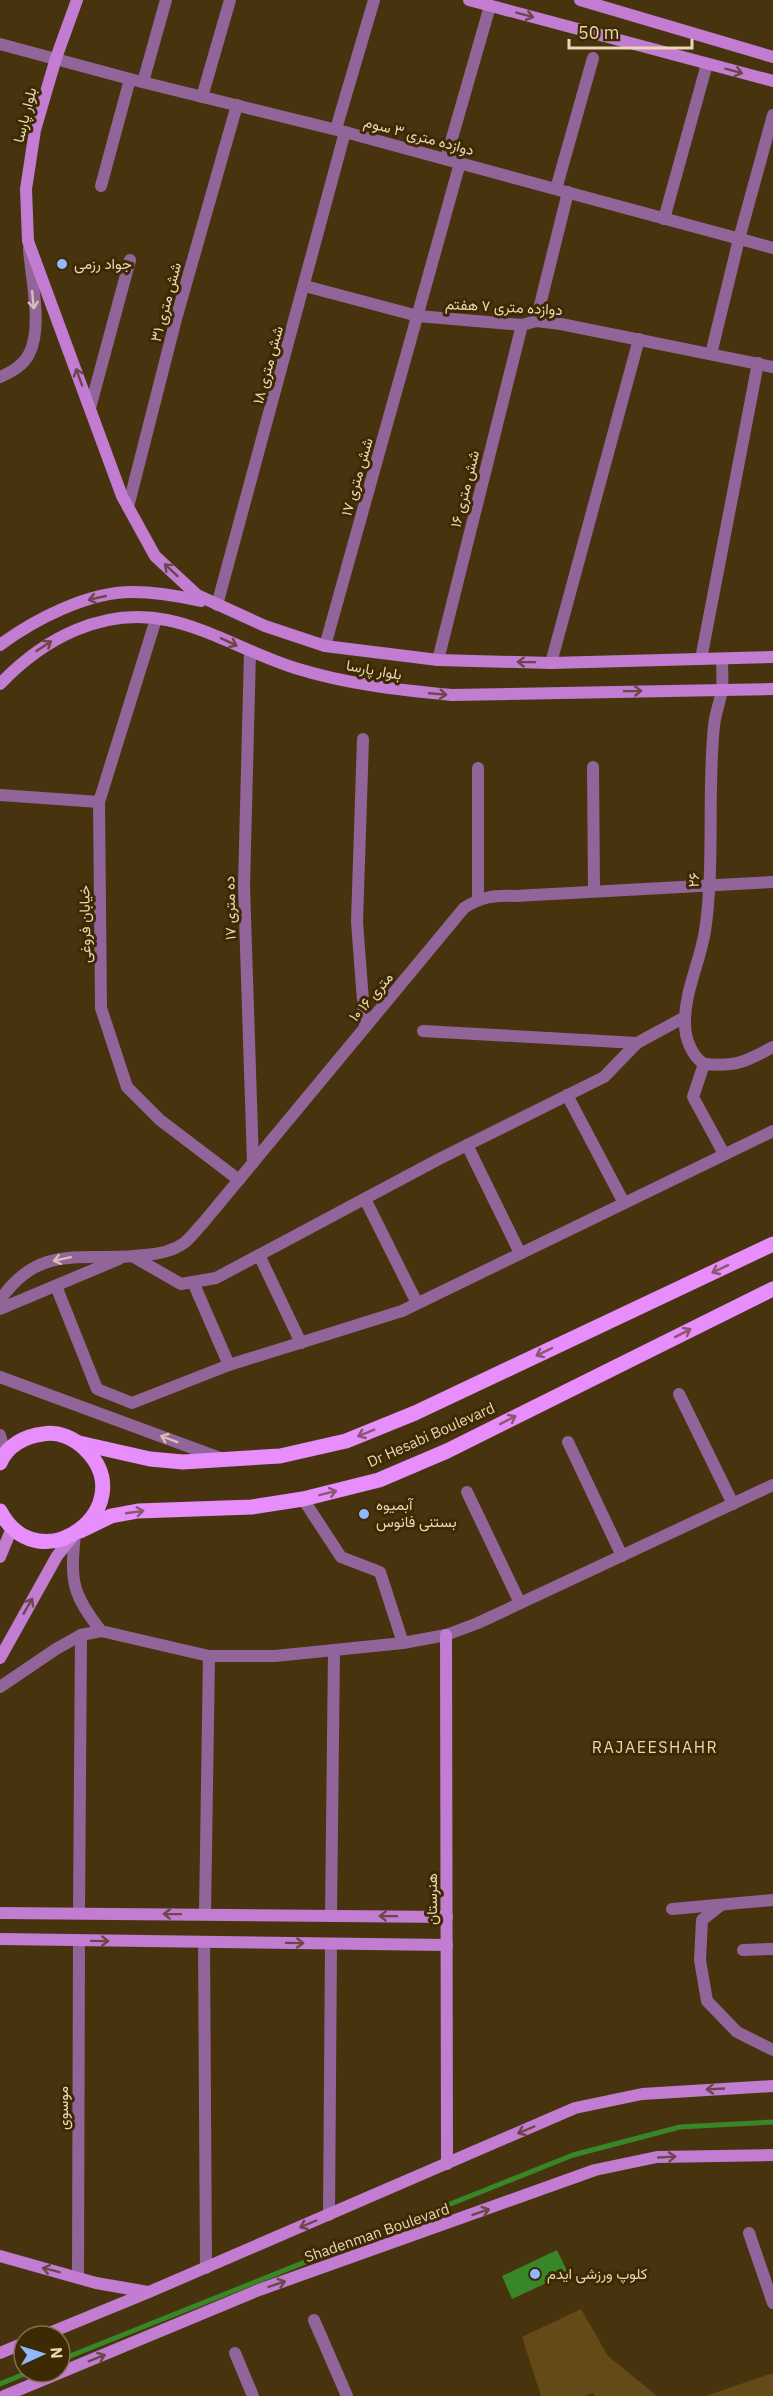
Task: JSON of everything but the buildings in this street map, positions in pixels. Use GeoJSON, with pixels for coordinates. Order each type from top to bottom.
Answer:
{"type":"FeatureCollection","features":[{"type":"Feature","properties":{"kind":"main road","name":"Dr Hesabi Boulevard"},"geometry":{"type":"LineString","coordinates":[[2,1459],[17,1443],[40,1434],[64,1436],[79,1443],[150,1459],[183,1462],[280,1456],[346,1441],[425,1408],[773,1244]]}},
{"type":"Feature","properties":{"kind":"main road","name":"Dr Hesabi Boulevard"},"geometry":{"type":"LineString","coordinates":[[4,1520],[26,1537],[41,1541],[57,1541],[111,1516],[138,1511],[252,1508],[303,1499],[379,1480],[447,1451],[773,1288]]}},
{"type":"Feature","properties":{"kind":"main road"},"geometry":{"type":"LineString","coordinates":[[76,1534],[92,1519],[99,1504],[102,1487],[99,1470],[91,1455],[79,1443]]}},
{"type":"Feature","properties":{"kind":"street","name":"بلوار پارسا"},"geometry":{"type":"LineString","coordinates":[[77,0],[56,58],[35,130],[26,189],[28,242],[128,507],[155,556],[197,595],[266,626],[325,646],[438,660],[552,663],[773,657]]}},
{"type":"Feature","properties":{"kind":"street"},"geometry":{"type":"LineString","coordinates":[[101,186],[166,0]]}},
{"type":"Feature","properties":{"kind":"street"},"geometry":{"type":"LineString","coordinates":[[202,97],[230,0]]}},
{"type":"Feature","properties":{"kind":"street","name":"شش متری ۱۸"},"geometry":{"type":"LineString","coordinates":[[217,605],[305,286],[374,0]]}},
{"type":"Feature","properties":{"kind":"street"},"geometry":{"type":"LineString","coordinates":[[468,0],[773,81]]}},
{"type":"Feature","properties":{"kind":"street"},"geometry":{"type":"LineString","coordinates":[[580,0],[773,57]]}},
{"type":"Feature","properties":{"kind":"street"},"geometry":{"type":"LineString","coordinates":[[446,159],[490,6]]}},
{"type":"Feature","properties":{"kind":"street","name":"دوازده متری ۳ سوم"},"geometry":{"type":"LineString","coordinates":[[0,44],[136,81],[341,131],[773,248]]}},
{"type":"Feature","properties":{"kind":"street"},"geometry":{"type":"LineString","coordinates":[[536,321],[562,191],[593,58]]}},
{"type":"Feature","properties":{"kind":"street"},"geometry":{"type":"LineString","coordinates":[[664,219],[707,64]]}},
{"type":"Feature","properties":{"kind":"street","name":"شش متری ۳۱"},"geometry":{"type":"LineString","coordinates":[[128,507],[176,319],[237,105]]}},
{"type":"Feature","properties":{"kind":"street"},"geometry":{"type":"LineString","coordinates":[[711,354],[773,115]]}},
{"type":"Feature","properties":{"kind":"street","name":"شش متری ۱۷"},"geometry":{"type":"LineString","coordinates":[[325,646],[460,163]]}},
{"type":"Feature","properties":{"kind":"street"},"geometry":{"type":"LineString","coordinates":[[0,377],[14,370],[28,356],[33,342],[35,322],[28,242]]}},
{"type":"Feature","properties":{"kind":"street"},"geometry":{"type":"LineString","coordinates":[[90,408],[130,260]]}},
{"type":"Feature","properties":{"kind":"street","name":"دوازده متری ۷ هفتم"},"geometry":{"type":"LineString","coordinates":[[305,286],[418,316],[522,325],[536,321],[639,339],[773,367]]}},
{"type":"Feature","properties":{"kind":"street","name":"شش متری ۱۶"},"geometry":{"type":"LineString","coordinates":[[438,660],[522,325]]}},
{"type":"Feature","properties":{"kind":"street"},"geometry":{"type":"LineString","coordinates":[[552,663],[639,339]]}},
{"type":"Feature","properties":{"kind":"street"},"geometry":{"type":"LineString","coordinates":[[701,659],[759,363]]}},
{"type":"Feature","properties":{"kind":"street"},"geometry":{"type":"LineString","coordinates":[[0,645],[18,631],[49,615],[92,599],[130,592],[182,597],[217,605]]}},
{"type":"Feature","properties":{"kind":"street","name":"بلوار پارسا"},"geometry":{"type":"LineString","coordinates":[[0,684],[19,664],[44,645],[78,627],[110,620],[156,619],[167,620],[221,639],[296,669],[364,685],[452,695],[773,689]]}},
{"type":"Feature","properties":{"kind":"street","name":"خیابان فروغی"},"geometry":{"type":"LineString","coordinates":[[156,619],[99,801],[101,1008],[127,1088],[160,1120],[239,1180]]}},
{"type":"Feature","properties":{"kind":"street","name":"ده متری ۱۷"},"geometry":{"type":"LineString","coordinates":[[250,652],[244,886],[253,1163]]}},
{"type":"Feature","properties":{"kind":"street","name":"۲۶"},"geometry":{"type":"LineString","coordinates":[[704,1064],[698,1059],[689,1043],[686,1006],[705,931],[709,887],[714,725],[722,689],[722,659]]}},
{"type":"Feature","properties":{"kind":"street"},"geometry":{"type":"LineString","coordinates":[[363,739],[357,922],[365,1027]]}},
{"type":"Feature","properties":{"kind":"street"},"geometry":{"type":"LineString","coordinates":[[593,767],[594,891]]}},
{"type":"Feature","properties":{"kind":"street"},"geometry":{"type":"LineString","coordinates":[[478,768],[478,899],[494,895],[709,887],[773,882]]}},
{"type":"Feature","properties":{"kind":"street"},"geometry":{"type":"LineString","coordinates":[[0,795],[99,801]]}},
{"type":"Feature","properties":{"kind":"street","name":"۱۰ متری ۱۶"},"geometry":{"type":"LineString","coordinates":[[120,1258],[162,1253],[184,1243],[464,908],[478,899]]}},
{"type":"Feature","properties":{"kind":"street"},"geometry":{"type":"LineString","coordinates":[[134,1257],[181,1284],[216,1278],[364,1199],[603,1077],[637,1043],[686,1017]]}},
{"type":"Feature","properties":{"kind":"street"},"geometry":{"type":"LineString","coordinates":[[423,1031],[637,1043]]}},
{"type":"Feature","properties":{"kind":"street"},"geometry":{"type":"LineString","coordinates":[[724,1154],[693,1097],[704,1064],[727,1066],[748,1060],[773,1047]]}},
{"type":"Feature","properties":{"kind":"street"},"geometry":{"type":"LineString","coordinates":[[567,1095],[624,1203]]}},
{"type":"Feature","properties":{"kind":"street"},"geometry":{"type":"LineString","coordinates":[[56,1286],[97,1389],[132,1403],[229,1365],[402,1311],[773,1131]]}},
{"type":"Feature","properties":{"kind":"street"},"geometry":{"type":"LineString","coordinates":[[468,1145],[520,1253]]}},
{"type":"Feature","properties":{"kind":"street"},"geometry":{"type":"LineString","coordinates":[[364,1199],[417,1303]]}},
{"type":"Feature","properties":{"kind":"street"},"geometry":{"type":"LineString","coordinates":[[0,1300],[21,1276],[44,1263],[64,1257],[84,1255],[120,1258]]}},
{"type":"Feature","properties":{"kind":"street"},"geometry":{"type":"LineString","coordinates":[[259,1255],[301,1343]]}},
{"type":"Feature","properties":{"kind":"street"},"geometry":{"type":"LineString","coordinates":[[0,1309],[120,1258]]}},
{"type":"Feature","properties":{"kind":"street"},"geometry":{"type":"LineString","coordinates":[[193,1282],[229,1365]]}},
{"type":"Feature","properties":{"kind":"street"},"geometry":{"type":"LineString","coordinates":[[0,1377],[224,1460]]}},
{"type":"Feature","properties":{"kind":"street"},"geometry":{"type":"LineString","coordinates":[[679,1394],[734,1504]]}},
{"type":"Feature","properties":{"kind":"street"},"geometry":{"type":"LineString","coordinates":[[0,1434],[2,1459]]}},
{"type":"Feature","properties":{"kind":"street"},"geometry":{"type":"LineString","coordinates":[[568,1442],[622,1556]]}},
{"type":"Feature","properties":{"kind":"street"},"geometry":{"type":"LineString","coordinates":[[0,1687],[56,1648],[81,1635],[101,1631],[209,1656],[275,1656],[403,1643],[446,1635],[478,1623],[773,1485]]}},
{"type":"Feature","properties":{"kind":"street"},"geometry":{"type":"LineString","coordinates":[[467,1492],[520,1603]]}},
{"type":"Feature","properties":{"kind":"street"},"geometry":{"type":"LineString","coordinates":[[303,1499],[341,1557],[380,1572],[403,1643]]}},
{"type":"Feature","properties":{"kind":"street"},"geometry":{"type":"LineString","coordinates":[[0,1557],[4,1520]]}},
{"type":"Feature","properties":{"kind":"street"},"geometry":{"type":"LineString","coordinates":[[76,1534],[72,1564],[73,1583],[82,1606],[101,1631]]}},
{"type":"Feature","properties":{"kind":"street"},"geometry":{"type":"LineString","coordinates":[[0,1658],[47,1572],[76,1534]]}},
{"type":"Feature","properties":{"kind":"street"},"geometry":{"type":"LineString","coordinates":[[79,1913],[81,1635]]}},
{"type":"Feature","properties":{"kind":"street","name":"هنرستان"},"geometry":{"type":"LineString","coordinates":[[446,1635],[447,2164]]}},
{"type":"Feature","properties":{"kind":"street"},"geometry":{"type":"LineString","coordinates":[[331,1916],[334,1650]]}},
{"type":"Feature","properties":{"kind":"street"},"geometry":{"type":"LineString","coordinates":[[205,1914],[209,1656]]}},
{"type":"Feature","properties":{"kind":"street"},"geometry":{"type":"LineString","coordinates":[[672,1909],[773,1900]]}},
{"type":"Feature","properties":{"kind":"street"},"geometry":{"type":"LineString","coordinates":[[721,1905],[702,1920],[699,1960],[707,2001],[737,2032],[773,2050]]}},
{"type":"Feature","properties":{"kind":"street"},"geometry":{"type":"LineString","coordinates":[[0,1913],[447,1917]]}},
{"type":"Feature","properties":{"kind":"street"},"geometry":{"type":"LineString","coordinates":[[0,1939],[447,1945]]}},
{"type":"Feature","properties":{"kind":"street","name":"موسوی"},"geometry":{"type":"LineString","coordinates":[[78,2276],[79,1940]]}},
{"type":"Feature","properties":{"kind":"street"},"geometry":{"type":"LineString","coordinates":[[204,1942],[206,2268]]}},
{"type":"Feature","properties":{"kind":"street"},"geometry":{"type":"LineString","coordinates":[[329,2215],[331,1944]]}},
{"type":"Feature","properties":{"kind":"street"},"geometry":{"type":"LineString","coordinates":[[743,1950],[773,1949]]}},
{"type":"Feature","properties":{"kind":"street","name":"Shadenman Boulevard"},"geometry":{"type":"LineString","coordinates":[[71,2324],[575,2108],[642,2094],[773,2086]]}},
{"type":"Feature","properties":{"kind":"street","name":"Shadenman Boulevard"},"geometry":{"type":"LineString","coordinates":[[4,2396],[259,2290],[595,2170],[657,2157],[773,2155]]}},
{"type":"Feature","properties":{"kind":"street"},"geometry":{"type":"LineString","coordinates":[[749,2233],[773,2303]]}},
{"type":"Feature","properties":{"kind":"street"},"geometry":{"type":"LineString","coordinates":[[0,2256],[78,2276],[96,2283],[149,2292]]}},
{"type":"Feature","properties":{"kind":"street"},"geometry":{"type":"LineString","coordinates":[[314,2320],[347,2396]]}},
{"type":"Feature","properties":{"kind":"street"},"geometry":{"type":"LineString","coordinates":[[235,2353],[253,2396]]}},
{"type":"Feature","properties":{"kind":"shaded area","name":"کلوپ ورزشی ایدم"},"geometry":{"type":"Polygon","coordinates":[[[557,2250],[568,2273],[512,2299],[502,2276],[557,2250]]]}},
{"type":"Feature","properties":{"kind":"shaded area"},"geometry":{"type":"Polygon","coordinates":[[[581,2309],[608,2356],[657,2396],[595,2396],[593,2393],[586,2396],[541,2396],[522,2337],[581,2309]]]}},
{"type":"Feature","properties":{"kind":"shaded area"},"geometry":{"type":"Polygon","coordinates":[[[773,2373],[773,2396],[706,2396],[773,2373]]]}},
{"type":"Feature","properties":{"kind":"waterway"},"geometry":{"type":"LineString","coordinates":[[72,2355],[573,2155],[680,2127],[773,2122]]}},
{"type":"Feature","properties":{"kind":"waterway"},"geometry":{"type":"LineString","coordinates":[[0,2384],[12,2379]]}},
{"type":"Feature","properties":{"kind":"place","name":"جواد رزمی"},"geometry":{"type":"Point","coordinates":[62,264]}},
{"type":"Feature","properties":{"kind":"place","name":"آبمیوه بستنی فانوس"},"geometry":{"type":"Point","coordinates":[364,1514]}},
{"type":"Feature","properties":{"kind":"place","name":"کلوپ ورزشی ایدم"},"geometry":{"type":"Point","coordinates":[535,2274]}},
{"type":"Feature","properties":{"kind":"district","name":"RAJAEESHAHR"},"geometry":{"type":"Point","coordinates":[655,1747]}}]}
